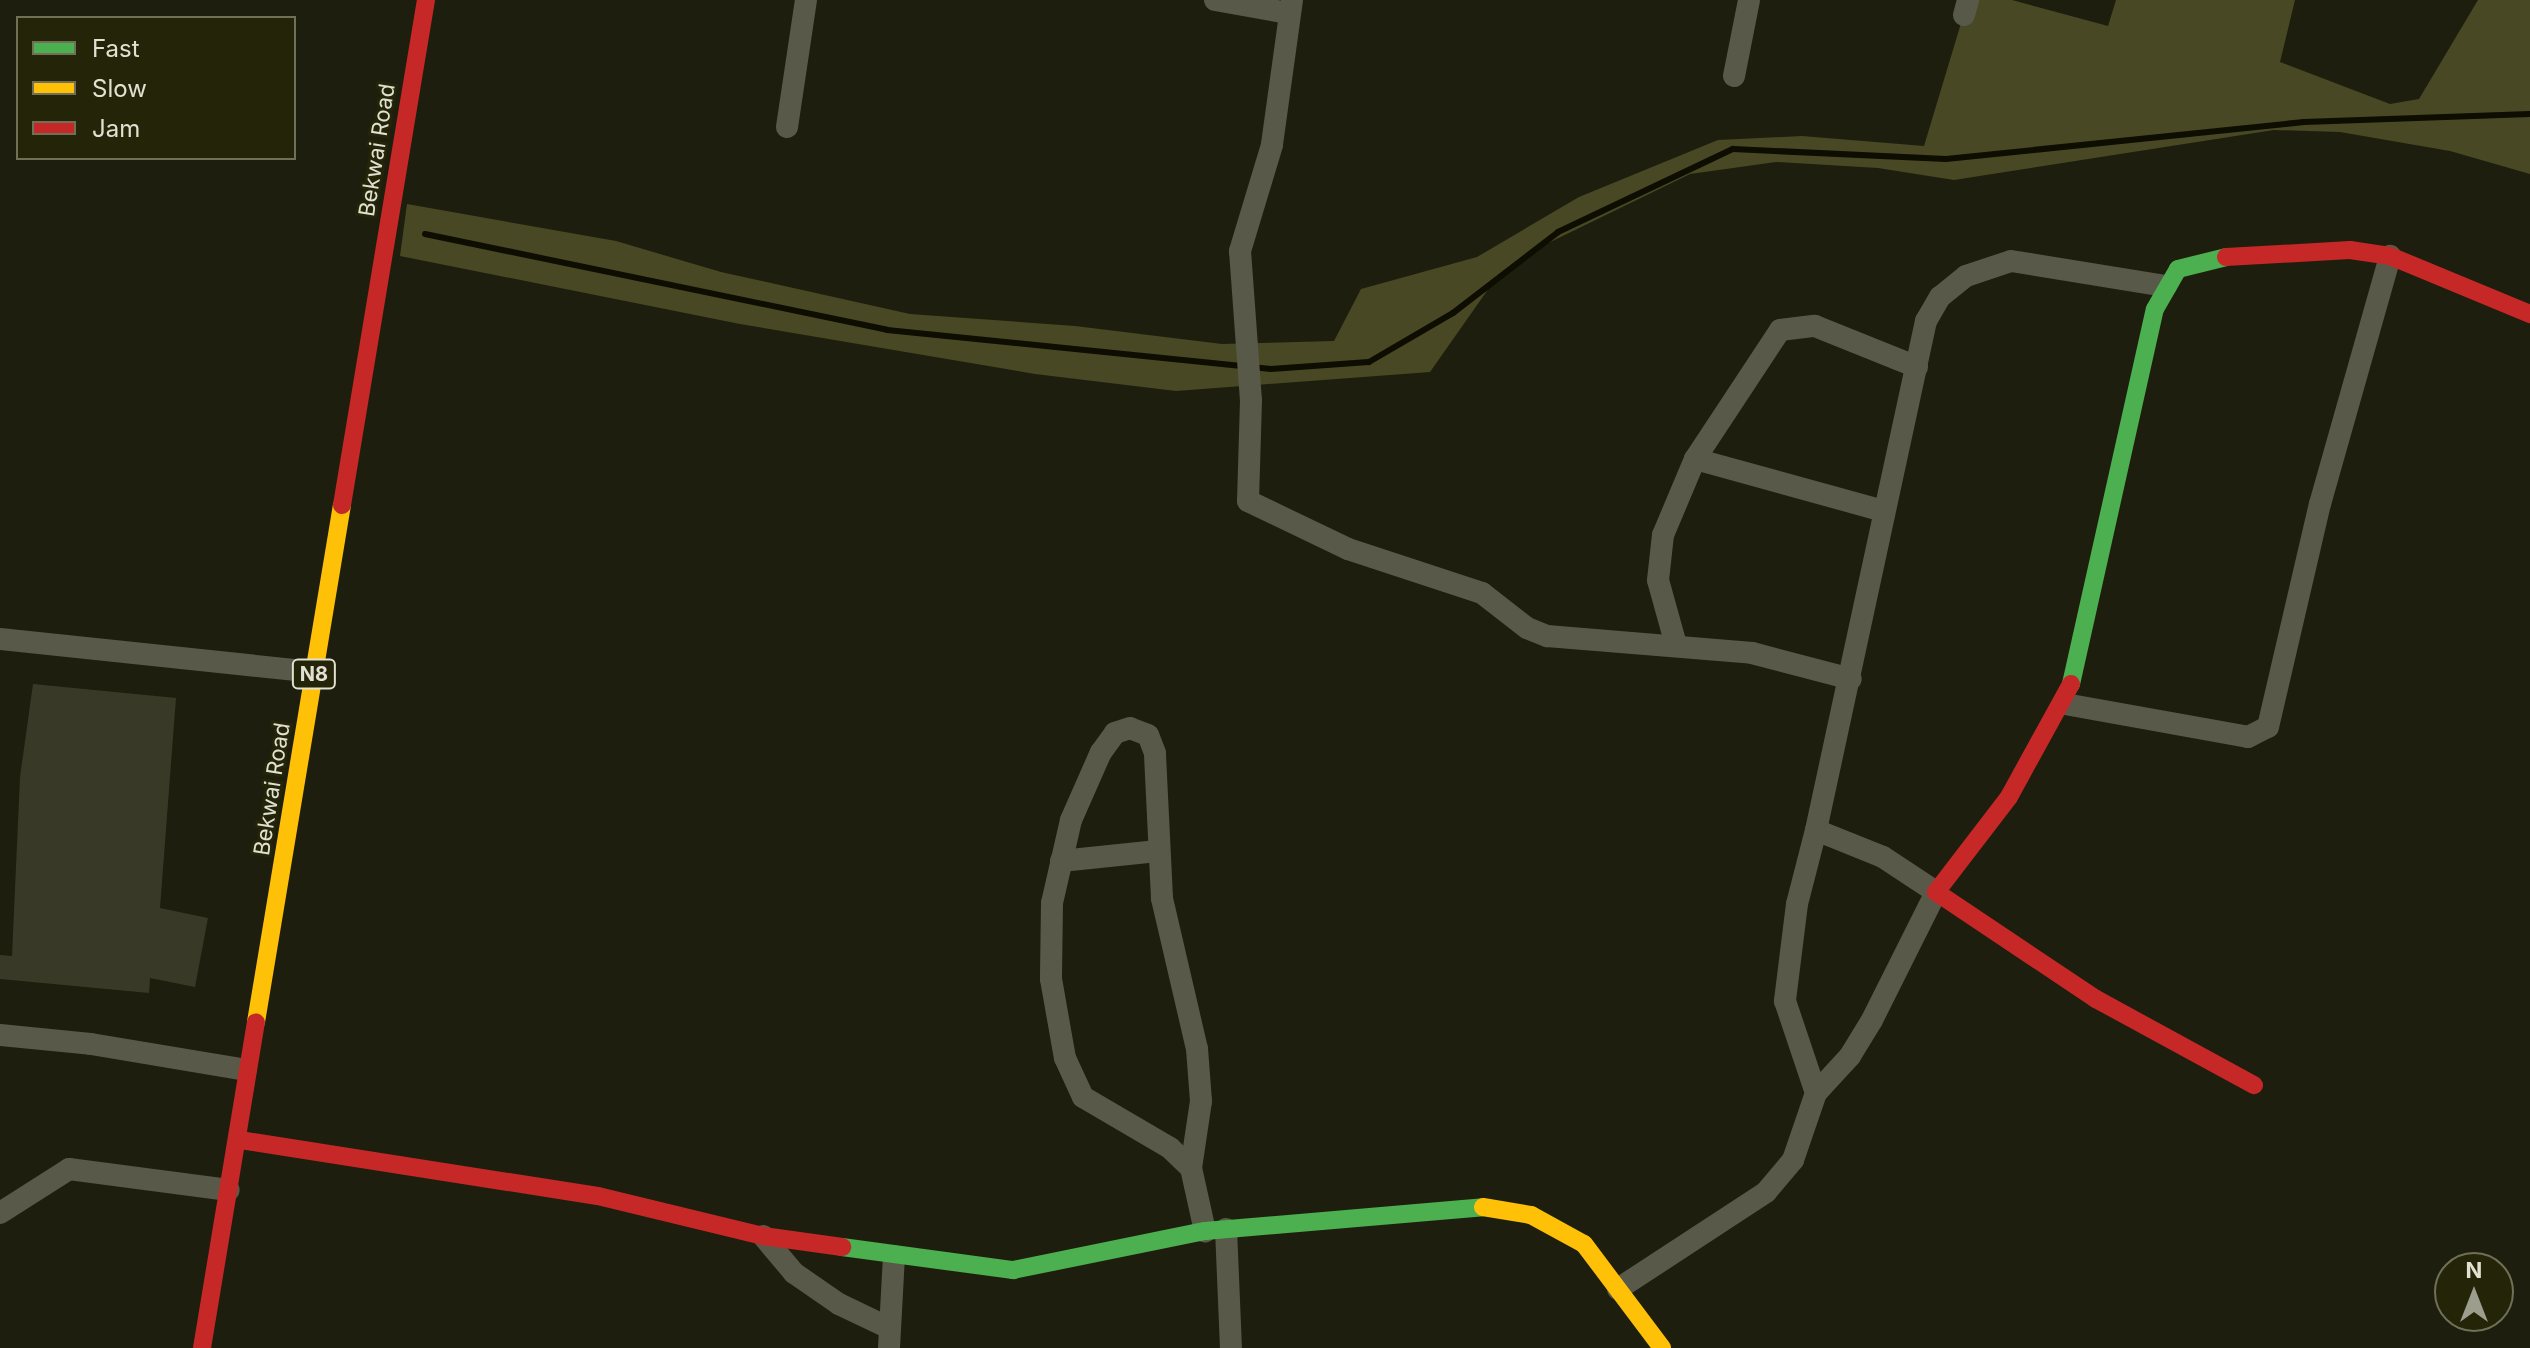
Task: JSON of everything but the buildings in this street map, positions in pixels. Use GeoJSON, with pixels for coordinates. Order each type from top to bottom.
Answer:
{"type":"FeatureCollection","features":[{"type":"Feature","properties":{"kind":"main road","name":"Bekwai Road"},"geometry":{"type":"LineString","coordinates":[[202,1348],[240,1140],[246,1070],[426,0]]}},
{"type":"Feature","properties":{"kind":"main road"},"geometry":{"type":"LineString","coordinates":[[2254,1085],[2096,999],[1936,892],[2009,797],[2065,704],[2080,658],[2155,309],[2178,269],[2221,257],[2350,250],[2390,256],[2530,314]]}},
{"type":"Feature","properties":{"kind":"main road"},"geometry":{"type":"LineString","coordinates":[[240,1140],[598,1196],[763,1236],[1013,1270],[1216,1230],[1468,1206],[1504,1208],[1531,1215],[1584,1244],[1662,1348]]}},
{"type":"Feature","properties":{"kind":"street"},"geometry":{"type":"LineString","coordinates":[[787,127],[806,0]]}},
{"type":"Feature","properties":{"kind":"street"},"geometry":{"type":"LineString","coordinates":[[1215,0],[1290,7],[1272,145],[1240,251],[1251,400],[1248,501],[1348,549],[1482,593],[1527,628],[1547,636],[1752,653],[1851,679]]}},
{"type":"Feature","properties":{"kind":"street"},"geometry":{"type":"LineString","coordinates":[[1734,76],[1749,0]]}},
{"type":"Feature","properties":{"kind":"street"},"geometry":{"type":"LineString","coordinates":[[2065,704],[2248,737],[2268,727],[2320,504],[2367,353],[2390,256]]}},
{"type":"Feature","properties":{"kind":"street"},"geometry":{"type":"LineString","coordinates":[[1816,1093],[1785,1001],[1797,904],[1851,679],[1926,321],[1940,297],[1966,276],[2011,261],[2166,286]]}},
{"type":"Feature","properties":{"kind":"street"},"geometry":{"type":"LineString","coordinates":[[1676,645],[1658,580],[1658,560],[1695,459],[1780,330],[1815,326],[1917,367]]}},
{"type":"Feature","properties":{"kind":"street"},"geometry":{"type":"LineString","coordinates":[[1695,459],[1884,511]]}},
{"type":"Feature","properties":{"kind":"street"},"geometry":{"type":"LineString","coordinates":[[0,639],[315,672]]}},
{"type":"Feature","properties":{"kind":"street"},"geometry":{"type":"LineString","coordinates":[[1191,1168],[1201,1101],[1197,1049],[1162,898],[1157,851],[1155,753],[1148,735],[1130,728],[1115,733],[1096,763],[1061,861],[1049,943],[1051,979],[1070,1073],[1083,1097],[1170,1148],[1191,1168],[1216,1230],[1231,1348]]}},
{"type":"Feature","properties":{"kind":"street"},"geometry":{"type":"LineString","coordinates":[[1618,1289],[1766,1192],[1793,1160],[1816,1093],[1850,1056],[1872,1020],[1936,892],[1883,857],[1816,830]]}},
{"type":"Feature","properties":{"kind":"street"},"geometry":{"type":"LineString","coordinates":[[1061,861],[1157,851]]}},
{"type":"Feature","properties":{"kind":"street"},"geometry":{"type":"LineString","coordinates":[[0,1035],[91,1044],[246,1070]]}},
{"type":"Feature","properties":{"kind":"street"},"geometry":{"type":"LineString","coordinates":[[0,1213],[69,1169],[229,1190]]}},
{"type":"Feature","properties":{"kind":"street"},"geometry":{"type":"LineString","coordinates":[[763,1236],[794,1273],[888,1338]]}},
{"type":"Feature","properties":{"kind":"street"},"geometry":{"type":"LineString","coordinates":[[888,1338],[894,1256]]}},
{"type":"Feature","properties":{"kind":"shaded area"},"geometry":{"type":"Polygon","coordinates":[[[1968,0],[2012,0],[2108,26],[2116,0],[2295,0],[2280,62],[2390,104],[2419,99],[2478,0],[2530,0],[2530,174],[2450,151],[2340,132],[2274,130],[1954,180],[1878,168],[1776,162],[1690,174],[1536,249],[1489,288],[1430,372],[1176,391],[1035,374],[740,324],[400,256],[407,204],[616,241],[721,272],[910,314],[1075,326],[1222,344],[1334,341],[1361,289],[1477,257],[1579,197],[1718,140],[1802,136],[1924,146],[1968,0]]]}},
{"type":"Feature","properties":{"kind":"waterway"},"geometry":{"type":"LineString","coordinates":[[425,234],[887,330],[1271,369],[1369,362],[1453,313],[1558,232],[1733,149],[1946,159],[2304,122],[2530,114]]}},
{"type":"Feature","properties":{"kind":"traffic: fast"},"geometry":{"type":"LineString","coordinates":[[2071,684],[2155,309],[2178,269],[2226,257]]}},
{"type":"Feature","properties":{"kind":"traffic: fast"},"geometry":{"type":"LineString","coordinates":[[842,1247],[1013,1270],[1205,1231],[1483,1207]]}},
{"type":"Feature","properties":{"kind":"traffic: slow"},"geometry":{"type":"LineString","coordinates":[[256,1022],[342,505]]}},
{"type":"Feature","properties":{"kind":"traffic: slow"},"geometry":{"type":"LineString","coordinates":[[1483,1207],[1531,1215],[1584,1244],[1662,1348]]}},
{"type":"Feature","properties":{"kind":"traffic: jam"},"geometry":{"type":"LineString","coordinates":[[342,505],[426,0]]}},
{"type":"Feature","properties":{"kind":"traffic: jam"},"geometry":{"type":"LineString","coordinates":[[2226,257],[2350,250],[2390,256],[2530,314]]}},
{"type":"Feature","properties":{"kind":"traffic: jam"},"geometry":{"type":"LineString","coordinates":[[2071,684],[2009,797],[1936,892],[2096,999],[2254,1085]]}},
{"type":"Feature","properties":{"kind":"traffic: jam"},"geometry":{"type":"LineString","coordinates":[[202,1348],[256,1022]]}},
{"type":"Feature","properties":{"kind":"traffic: jam"},"geometry":{"type":"LineString","coordinates":[[240,1140],[598,1196],[763,1236],[842,1247]]}}]}
